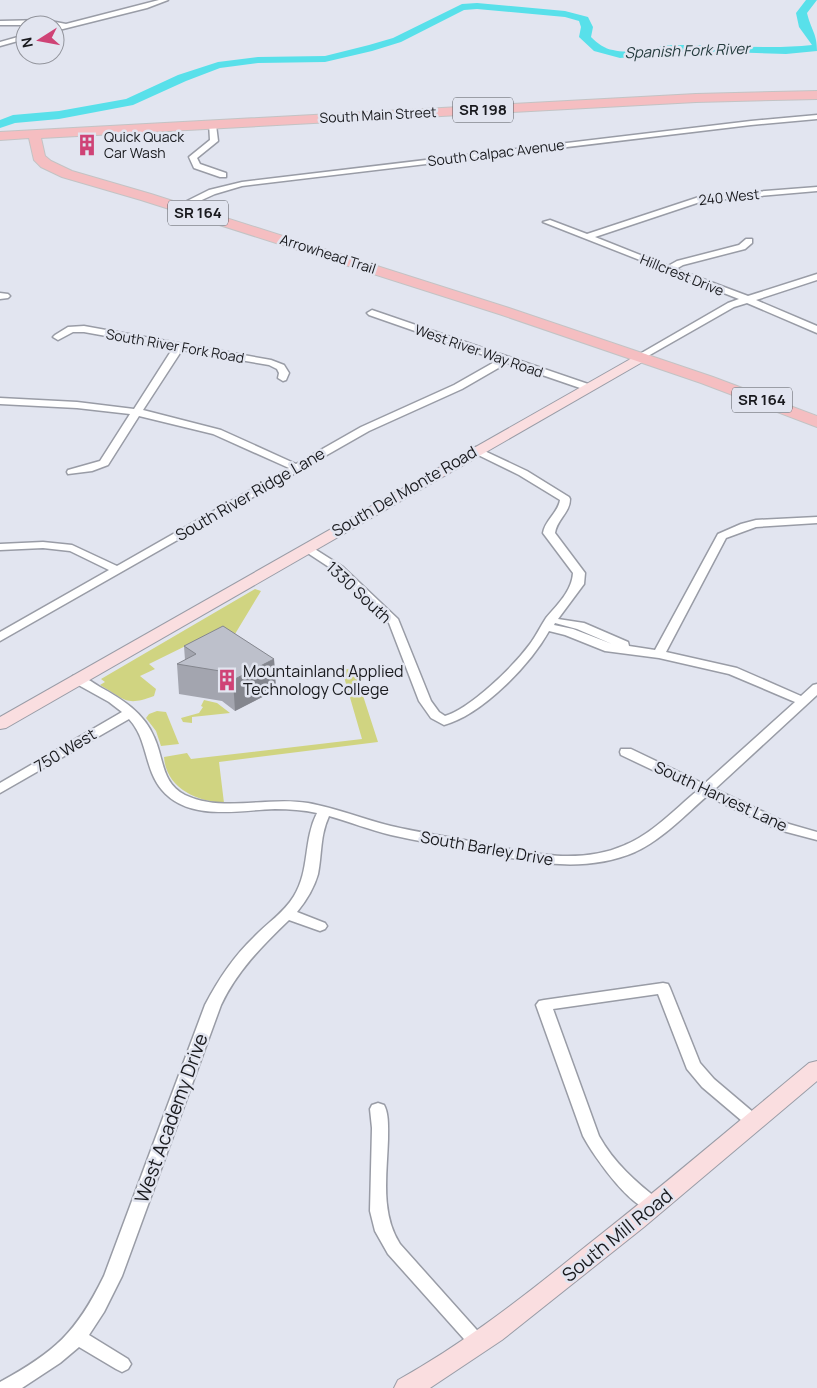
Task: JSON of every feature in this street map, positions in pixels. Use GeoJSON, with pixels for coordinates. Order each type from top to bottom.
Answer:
{"type":"FeatureCollection","features":[{"type":"Feature","properties":{"kind":"main road","name":"South Main Street"},"geometry":{"type":"LineString","coordinates":[[4,136],[696,98],[817,95]]}},
{"type":"Feature","properties":{"kind":"main road","name":"Arrowhead Trail"},"geometry":{"type":"LineString","coordinates":[[34,134],[37,152],[46,164],[67,174],[179,207],[641,357]]}},
{"type":"Feature","properties":{"kind":"main road","name":"SR 164"},"geometry":{"type":"LineString","coordinates":[[641,357],[817,422]]}},
{"type":"Feature","properties":{"kind":"street"},"geometry":{"type":"LineString","coordinates":[[65,26],[145,7],[165,0]]}},
{"type":"Feature","properties":{"kind":"street"},"geometry":{"type":"LineString","coordinates":[[0,23],[15,23]]}},
{"type":"Feature","properties":{"kind":"street"},"geometry":{"type":"LineString","coordinates":[[0,44],[15,39]]}},
{"type":"Feature","properties":{"kind":"street","name":"South Calpac Avenue"},"geometry":{"type":"LineString","coordinates":[[179,207],[212,192],[242,184],[743,124],[817,117]]}},
{"type":"Feature","properties":{"kind":"street"},"geometry":{"type":"LineString","coordinates":[[212,125],[214,141],[193,157],[198,166],[223,175]]}},
{"type":"Feature","properties":{"kind":"street","name":"240 West"},"geometry":{"type":"LineString","coordinates":[[587,238],[702,199],[817,189]]}},
{"type":"Feature","properties":{"kind":"street","name":"Hillcrest Drive"},"geometry":{"type":"LineString","coordinates":[[547,222],[746,299],[817,330]]}},
{"type":"Feature","properties":{"kind":"street"},"geometry":{"type":"LineString","coordinates":[[668,269],[680,263],[742,247],[750,241]]}},
{"type":"Feature","properties":{"kind":"street","name":"South Del Monte Road"},"geometry":{"type":"LineString","coordinates":[[0,724],[641,357],[712,314],[746,299],[817,277]]}},
{"type":"Feature","properties":{"kind":"street","name":"West River Way Road"},"geometry":{"type":"LineString","coordinates":[[372,313],[587,387]]}},
{"type":"Feature","properties":{"kind":"street","name":"South River Fork Road"},"geometry":{"type":"LineString","coordinates":[[58,337],[71,329],[84,329],[179,346],[271,363],[281,367],[284,372],[283,378]]}},
{"type":"Feature","properties":{"kind":"street"},"geometry":{"type":"LineString","coordinates":[[72,472],[92,468],[104,462],[179,346]]}},
{"type":"Feature","properties":{"kind":"street","name":"South River Ridge Lane"},"geometry":{"type":"LineString","coordinates":[[0,637],[365,429],[458,387],[504,360]]}},
{"type":"Feature","properties":{"kind":"street"},"geometry":{"type":"LineString","coordinates":[[0,401],[50,402],[137,413],[206,428],[297,468]]}},
{"type":"Feature","properties":{"kind":"street"},"geometry":{"type":"LineString","coordinates":[[476,450],[504,462],[564,499],[566,505],[553,519],[549,526],[549,533],[579,573],[578,584],[549,623],[605,647],[659,654],[733,671],[803,701]]}},
{"type":"Feature","properties":{"kind":"street"},"geometry":{"type":"LineString","coordinates":[[659,654],[722,536],[736,528],[756,522],[817,520]]}},
{"type":"Feature","properties":{"kind":"street"},"geometry":{"type":"LineString","coordinates":[[0,547],[43,545],[72,548],[117,570]]}},
{"type":"Feature","properties":{"kind":"street","name":"1330 South"},"geometry":{"type":"LineString","coordinates":[[306,548],[339,569],[394,622],[425,701],[434,715],[444,721],[459,716],[478,703],[512,671],[534,646],[549,623]]}},
{"type":"Feature","properties":{"kind":"street","name":"South Barley Drive"},"geometry":{"type":"LineString","coordinates":[[77,679],[116,701],[131,713],[144,728],[153,753],[157,775],[165,787],[176,796],[190,802],[224,809],[288,804],[325,811],[392,830],[533,858],[559,861],[584,860],[612,855],[645,841],[705,790],[817,688]]}},
{"type":"Feature","properties":{"kind":"street","name":"750 West"},"geometry":{"type":"LineString","coordinates":[[0,789],[119,718],[131,713]]}},
{"type":"Feature","properties":{"kind":"street","name":"South Harvest Lane"},"geometry":{"type":"LineString","coordinates":[[626,752],[784,827],[817,836]]}},
{"type":"Feature","properties":{"kind":"street","name":"West Academy Drive"},"geometry":{"type":"LineString","coordinates":[[6,1388],[56,1356],[78,1337],[97,1308],[113,1276],[204,1028],[222,985],[247,952],[299,900],[308,884],[314,864],[314,840],[317,827],[325,811]]}},
{"type":"Feature","properties":{"kind":"street"},"geometry":{"type":"LineString","coordinates":[[287,914],[320,926]]}},
{"type":"Feature","properties":{"kind":"street"},"geometry":{"type":"LineString","coordinates":[[654,1206],[622,1181],[599,1152],[591,1136],[544,1005],[662,988],[693,1065],[708,1083],[754,1122]]}},
{"type":"Feature","properties":{"kind":"street","name":"South Mill Road"},"geometry":{"type":"LineString","coordinates":[[407,1388],[436,1372],[503,1326],[654,1206],[817,1069]]}},
{"type":"Feature","properties":{"kind":"street"},"geometry":{"type":"LineString","coordinates":[[378,1109],[380,1128],[378,1211],[385,1236],[394,1249],[478,1343]]}},
{"type":"Feature","properties":{"kind":"street"},"geometry":{"type":"LineString","coordinates":[[78,1337],[122,1364]]}},
{"type":"Feature","properties":{"kind":"green space"},"geometry":{"type":"Polygon","coordinates":[[[255,589],[261,591],[235,634],[228,637],[216,631],[149,664],[155,669],[140,676],[156,689],[154,696],[137,701],[126,700],[100,685],[105,682],[101,679],[255,589]]]}},
{"type":"Feature","properties":{"kind":"green space"},"geometry":{"type":"Polygon","coordinates":[[[354,668],[378,742],[219,762],[224,803],[193,796],[176,785],[170,777],[164,757],[187,753],[191,759],[362,739],[342,670],[354,668]]]}},
{"type":"Feature","properties":{"kind":"green space"},"geometry":{"type":"Polygon","coordinates":[[[204,700],[217,703],[230,713],[192,717],[192,723],[183,722],[181,718],[199,713],[203,707],[201,706],[204,700]]]}},
{"type":"Feature","properties":{"kind":"green space"},"geometry":{"type":"Polygon","coordinates":[[[157,711],[166,712],[179,744],[161,746],[156,731],[146,718],[149,714],[157,711]]]}},
{"type":"Feature","properties":{"kind":"building"},"geometry":{"type":"Polygon","coordinates":[[[223,626],[274,659],[233,680],[220,671],[177,664],[196,654],[184,646],[223,626]]]}},
{"type":"Feature","properties":{"kind":"waterway","name":"Spanish Fork River"},"geometry":{"type":"LineString","coordinates":[[812,0],[801,13],[805,27],[817,44]]}},
{"type":"Feature","properties":{"kind":"waterway","name":"Spanish Fork River"},"geometry":{"type":"LineString","coordinates":[[0,124],[13,119],[59,115],[129,102],[182,78],[218,65],[258,60],[325,59],[372,48],[397,40],[462,7],[477,6],[565,14],[584,19],[587,27],[585,37],[587,40],[598,48],[614,54],[694,48],[771,50],[817,48]]}},
{"type":"Feature","properties":{"kind":"place","name":"Quick Quack Car Wash"},"geometry":{"type":"Point","coordinates":[87,145]}},
{"type":"Feature","properties":{"kind":"place","name":"Mountainland Applied Technology College"},"geometry":{"type":"Point","coordinates":[227,680]}}]}
